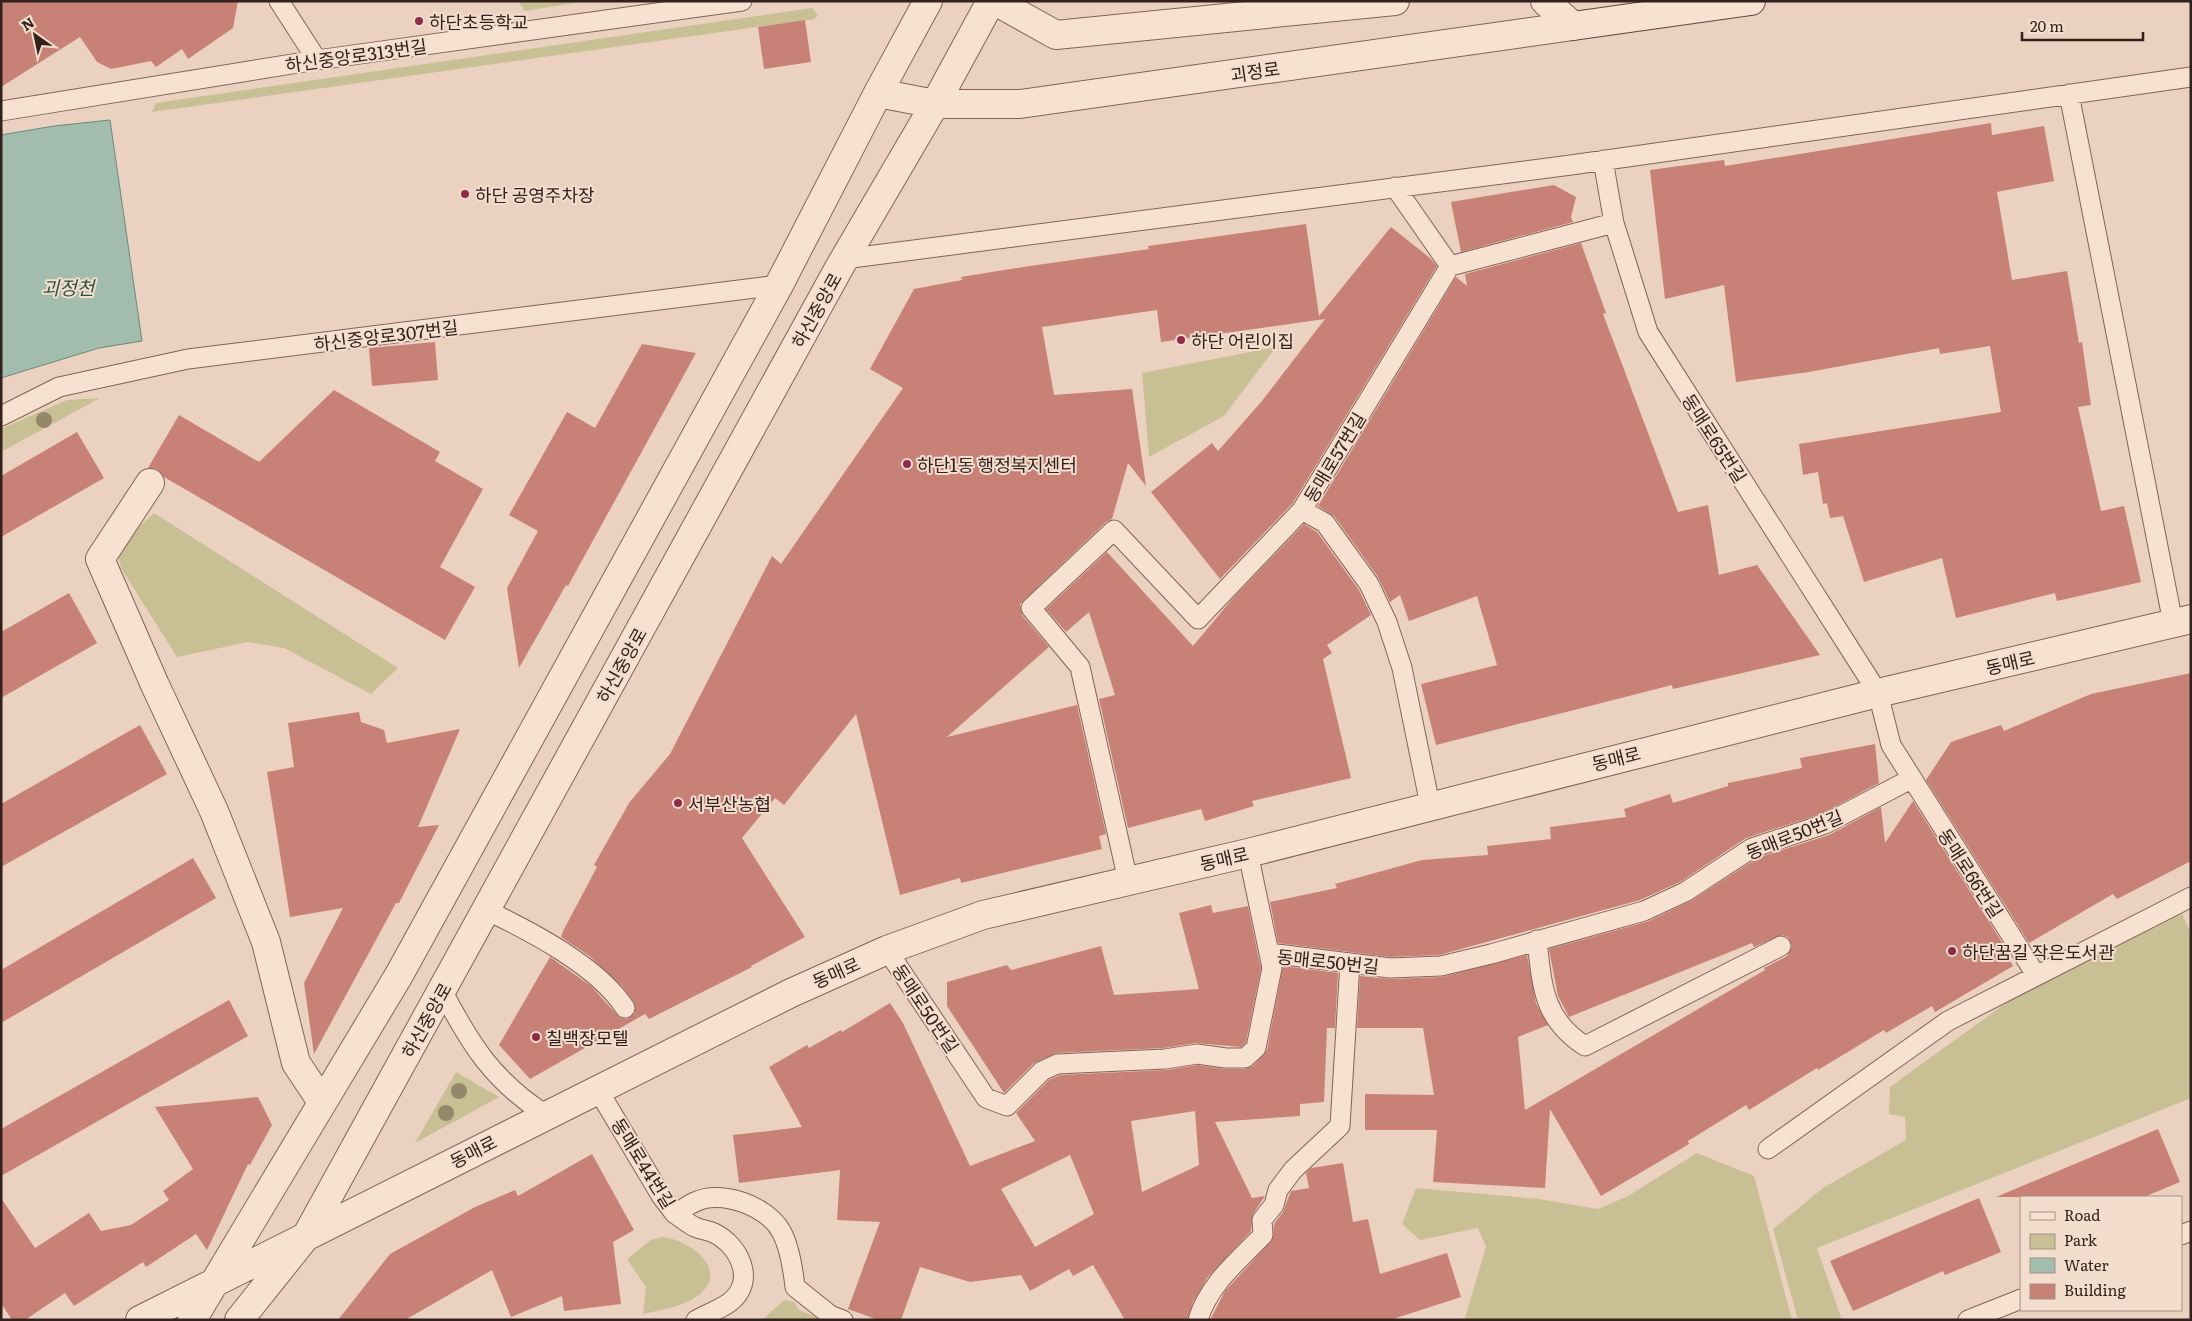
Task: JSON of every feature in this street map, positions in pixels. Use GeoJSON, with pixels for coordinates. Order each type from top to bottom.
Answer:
{"type":"FeatureCollection","features":[{"type":"Feature","properties":{"kind":"street"},"geometry":{"type":"LineString","coordinates":[[192,1320],[398,974],[779,285],[878,93],[928,1]]}},
{"type":"Feature","properties":{"kind":"street","name":"하신중앙로"},"geometry":{"type":"LineString","coordinates":[[239,1320],[307,1235],[844,259],[935,104],[991,1]]}},
{"type":"Feature","properties":{"kind":"street"},"geometry":{"type":"LineString","coordinates":[[995,1],[1056,35],[1395,1]]}},
{"type":"Feature","properties":{"kind":"street"},"geometry":{"type":"LineString","coordinates":[[1545,1],[1573,26]]}},
{"type":"Feature","properties":{"kind":"street","name":"괴정로"},"geometry":{"type":"LineString","coordinates":[[878,93],[935,104],[1020,104],[1751,1]]}},
{"type":"Feature","properties":{"kind":"street"},"geometry":{"type":"LineString","coordinates":[[150,483],[100,559],[155,685],[214,811],[266,942],[296,1063],[318,1096],[325,1097]]}},
{"type":"Feature","properties":{"kind":"street","name":"동매로"},"geometry":{"type":"LineString","coordinates":[[213,1285],[307,1235],[546,1114],[598,1090],[791,993],[887,950],[983,915],[1248,853],[1430,805],[1878,693],[2182,621]]}},
{"type":"Feature","properties":{"kind":"street"},"geometry":{"type":"LineString","coordinates":[[140,1320],[213,1285]]}},
{"type":"Feature","properties":{"kind":"lane"},"geometry":{"type":"LineString","coordinates":[[280,1],[318,60]]}},
{"type":"Feature","properties":{"kind":"lane","name":"하신중앙로313번길"},"geometry":{"type":"LineString","coordinates":[[1,111],[318,60],[742,1]]}},
{"type":"Feature","properties":{"kind":"lane"},"geometry":{"type":"LineString","coordinates":[[844,259],[1603,160],[2191,77]]}},
{"type":"Feature","properties":{"kind":"lane"},"geometry":{"type":"LineString","coordinates":[[2069,94],[2182,621]]}},
{"type":"Feature","properties":{"kind":"lane","name":"동매로65번길"},"geometry":{"type":"LineString","coordinates":[[1603,160],[1614,223],[1648,332],[1878,693]]}},
{"type":"Feature","properties":{"kind":"lane"},"geometry":{"type":"LineString","coordinates":[[1395,187],[1450,266],[1614,223]]}},
{"type":"Feature","properties":{"kind":"lane","name":"동매로57번길"},"geometry":{"type":"LineString","coordinates":[[1430,805],[1402,668],[1387,622],[1369,584],[1325,523],[1302,510],[1450,266]]}},
{"type":"Feature","properties":{"kind":"lane","name":"하신중앙로307번길"},"geometry":{"type":"LineString","coordinates":[[1,416],[59,387],[188,360],[779,285]]}},
{"type":"Feature","properties":{"kind":"lane"},"geometry":{"type":"LineString","coordinates":[[1128,881],[1080,667],[1030,608],[1114,530],[1198,619],[1302,510]]}},
{"type":"Feature","properties":{"kind":"lane","name":"동매로66번길"},"geometry":{"type":"LineString","coordinates":[[1878,693],[1891,745],[2036,975]]}},
{"type":"Feature","properties":{"kind":"lane","name":"동매로50번길"},"geometry":{"type":"LineString","coordinates":[[887,950],[986,1098],[1007,1106],[1042,1071],[1058,1064],[1164,1059],[1197,1054],[1226,1058],[1244,1058],[1256,1048],[1272,968],[1269,953],[1390,968],[1440,966],[1644,911],[1685,892],[1752,848],[1825,824],[1911,779]]}},
{"type":"Feature","properties":{"kind":"lane"},"geometry":{"type":"LineString","coordinates":[[1248,853],[1269,953]]}},
{"type":"Feature","properties":{"kind":"lane"},"geometry":{"type":"LineString","coordinates":[[1768,1149],[1948,1021],[2191,897]]}},
{"type":"Feature","properties":{"kind":"lane"},"geometry":{"type":"LineString","coordinates":[[486,910],[541,939],[593,974],[618,997],[625,1008]]}},
{"type":"Feature","properties":{"kind":"lane"},"geometry":{"type":"LineString","coordinates":[[1537,940],[1542,983],[1552,1013],[1568,1034],[1585,1046],[1781,946]]}},
{"type":"Feature","properties":{"kind":"lane"},"geometry":{"type":"LineString","coordinates":[[1198,1320],[1202,1306],[1215,1285],[1263,1235],[1262,1220],[1274,1205],[1278,1190],[1293,1170],[1340,1126],[1350,963]]}},
{"type":"Feature","properties":{"kind":"lane"},"geometry":{"type":"LineString","coordinates":[[442,990],[465,1034],[487,1064],[513,1091],[546,1114]]}},
{"type":"Feature","properties":{"kind":"lane","name":"동매로44번길"},"geometry":{"type":"LineString","coordinates":[[598,1090],[662,1196],[675,1214],[696,1201],[726,1198],[758,1208],[780,1230],[793,1266],[795,1287],[830,1315],[843,1320]]}},
{"type":"Feature","properties":{"kind":"lane"},"geometry":{"type":"LineString","coordinates":[[675,1214],[695,1227],[714,1233],[730,1244],[741,1261],[745,1274],[741,1288],[731,1302],[696,1320]]}},
{"type":"Feature","properties":{"kind":"lane"},"geometry":{"type":"LineString","coordinates":[[1968,1320],[2020,1299]]}},
{"type":"Feature","properties":{"kind":"green space"},"geometry":{"type":"Polygon","coordinates":[[[518,1],[586,1],[525,11],[518,1]]]}},
{"type":"Feature","properties":{"kind":"green space"},"geometry":{"type":"Polygon","coordinates":[[[812,8],[818,15],[814,19],[152,112],[156,103],[812,8]]]}},
{"type":"Feature","properties":{"kind":"green space"},"geometry":{"type":"Polygon","coordinates":[[[1276,347],[1224,416],[1149,457],[1142,373],[1276,347]]]}},
{"type":"Feature","properties":{"kind":"green space"},"geometry":{"type":"Polygon","coordinates":[[[100,398],[1,452],[1,429],[67,400],[100,398]]]}},
{"type":"Feature","properties":{"kind":"green space"},"geometry":{"type":"Polygon","coordinates":[[[154,513],[398,668],[371,694],[284,648],[248,642],[177,657],[121,568],[118,555],[130,535],[154,513]]]}},
{"type":"Feature","properties":{"kind":"green space"},"geometry":{"type":"Polygon","coordinates":[[[2181,911],[2191,934],[2191,1098],[1817,1248],[1842,1320],[1798,1320],[1773,1229],[1823,1188],[1906,1140],[1905,1117],[1889,1114],[1890,1087],[2039,979],[2181,911]]]}},
{"type":"Feature","properties":{"kind":"green space"},"geometry":{"type":"Polygon","coordinates":[[[456,1072],[499,1097],[415,1143],[456,1072]]]}},
{"type":"Feature","properties":{"kind":"green space"},"geometry":{"type":"Polygon","coordinates":[[[1697,1153],[1754,1176],[1792,1320],[1457,1320],[1465,1318],[1486,1247],[1478,1228],[1420,1240],[1402,1224],[1416,1188],[1539,1199],[1598,1209],[1628,1196],[1697,1153]]]}},
{"type":"Feature","properties":{"kind":"green space"},"geometry":{"type":"Polygon","coordinates":[[[662,1237],[684,1243],[694,1249],[708,1266],[710,1275],[707,1285],[693,1299],[672,1308],[643,1314],[646,1287],[627,1259],[651,1240],[662,1237]]]}},
{"type":"Feature","properties":{"kind":"green space"},"geometry":{"type":"Polygon","coordinates":[[[784,1300],[794,1302],[799,1310],[822,1320],[762,1320],[784,1300]]]}},
{"type":"Feature","properties":{"kind":"water","name":"괴정천"},"geometry":{"type":"Polygon","coordinates":[[[110,120],[142,341],[99,348],[1,378],[1,135],[54,126],[110,120]]]}},
{"type":"Feature","properties":{"kind":"building"},"geometry":{"type":"Polygon","coordinates":[[[1,1],[238,1],[233,28],[188,59],[182,49],[156,67],[151,61],[111,69],[97,62],[80,37],[1,87],[1,1]]]}},
{"type":"Feature","properties":{"kind":"building"},"geometry":{"type":"Polygon","coordinates":[[[805,20],[811,62],[764,69],[758,27],[805,20]]]}},
{"type":"Feature","properties":{"kind":"building"},"geometry":{"type":"Polygon","coordinates":[[[1991,123],[1992,135],[2044,126],[2054,181],[1997,192],[2012,280],[2067,271],[2079,343],[2082,342],[2091,405],[2078,407],[2101,511],[2124,506],[2141,582],[2057,601],[2055,593],[1956,618],[1942,558],[1864,582],[1843,516],[1830,518],[1827,503],[1823,504],[1818,472],[1803,475],[1799,444],[2001,412],[1990,346],[1940,354],[1939,348],[1809,372],[1736,382],[1724,285],[1665,299],[1650,170],[1724,160],[1725,166],[1991,123]]]}},
{"type":"Feature","properties":{"kind":"building"},"geometry":{"type":"Polygon","coordinates":[[[1554,185],[1576,197],[1571,217],[1573,222],[1461,252],[1451,202],[1554,185]]]}},
{"type":"Feature","properties":{"kind":"building"},"geometry":{"type":"Polygon","coordinates":[[[1306,224],[1319,316],[1391,227],[1430,258],[1437,266],[1293,503],[1220,579],[1151,492],[1212,443],[1218,451],[1262,401],[1325,319],[1161,342],[1157,310],[1042,327],[1054,395],[1132,389],[1146,486],[1128,463],[1112,519],[1106,522],[1020,604],[1022,615],[1049,647],[947,737],[1077,705],[1106,834],[1099,836],[1102,849],[961,883],[960,878],[900,895],[856,714],[784,805],[775,798],[742,838],[805,937],[752,967],[649,1019],[645,1014],[530,1079],[499,1045],[550,957],[591,986],[620,1018],[627,1019],[635,1013],[634,1002],[622,986],[588,955],[561,937],[563,931],[597,867],[594,865],[629,803],[670,754],[772,556],[781,564],[903,388],[870,369],[914,289],[962,280],[961,277],[1149,249],[1148,246],[1306,224]]]}},
{"type":"Feature","properties":{"kind":"building"},"geometry":{"type":"Polygon","coordinates":[[[1581,243],[1606,313],[1603,314],[1678,512],[1708,505],[1719,575],[1757,565],[1820,655],[1673,689],[1672,685],[1436,745],[1421,684],[1497,665],[1477,596],[1409,621],[1400,595],[1390,602],[1378,577],[1334,516],[1318,506],[1456,277],[1467,286],[1465,274],[1581,243]]]}},
{"type":"Feature","properties":{"kind":"building"},"geometry":{"type":"Polygon","coordinates":[[[435,342],[438,380],[372,386],[369,348],[435,342]]]}},
{"type":"Feature","properties":{"kind":"building"},"geometry":{"type":"Polygon","coordinates":[[[642,344],[696,353],[568,586],[566,585],[519,668],[507,588],[538,531],[509,515],[567,412],[595,428],[642,344]]]}},
{"type":"Feature","properties":{"kind":"building"},"geometry":{"type":"Polygon","coordinates":[[[334,390],[440,452],[435,461],[483,489],[440,567],[475,587],[445,640],[164,477],[158,470],[148,468],[179,415],[259,462],[334,390]]]}},
{"type":"Feature","properties":{"kind":"building"},"geometry":{"type":"Polygon","coordinates":[[[77,432],[104,478],[1,537],[1,476],[77,432]]]}},
{"type":"Feature","properties":{"kind":"building"},"geometry":{"type":"Polygon","coordinates":[[[1304,524],[1317,532],[1359,590],[1371,615],[1327,645],[1332,653],[1323,659],[1351,778],[1252,801],[1254,806],[1205,821],[1201,809],[1128,828],[1099,699],[1115,695],[1089,612],[1066,632],[1046,609],[1107,552],[1193,646],[1234,597],[1304,524]]]}},
{"type":"Feature","properties":{"kind":"building"},"geometry":{"type":"Polygon","coordinates":[[[69,593],[97,643],[1,698],[1,632],[69,593]]]}},
{"type":"Feature","properties":{"kind":"building"},"geometry":{"type":"Polygon","coordinates":[[[2191,673],[2191,861],[2117,899],[2113,894],[2029,943],[1926,780],[1951,742],[2001,725],[2004,731],[2091,694],[2191,673]]]}},
{"type":"Feature","properties":{"kind":"building"},"geometry":{"type":"Polygon","coordinates":[[[359,712],[361,722],[384,730],[387,743],[460,729],[418,827],[439,825],[399,903],[396,903],[314,1054],[304,983],[343,908],[290,917],[267,772],[294,767],[288,723],[359,712]]]}},
{"type":"Feature","properties":{"kind":"building"},"geometry":{"type":"Polygon","coordinates":[[[140,725],[167,774],[1,867],[1,804],[140,725]]]}},
{"type":"Feature","properties":{"kind":"building"},"geometry":{"type":"Polygon","coordinates":[[[1875,744],[1879,783],[1821,814],[1746,838],[1680,882],[1640,900],[1439,955],[1390,957],[1278,943],[1270,902],[1337,888],[1335,884],[1422,860],[1488,855],[1487,846],[1551,839],[1550,827],[1626,817],[1624,809],[1670,794],[1673,803],[1728,786],[1728,783],[1802,768],[1800,758],[1875,744]]]}},
{"type":"Feature","properties":{"kind":"building"},"geometry":{"type":"Polygon","coordinates":[[[1913,801],[2010,955],[2007,956],[2013,966],[1935,1012],[1932,1006],[1886,1033],[1884,1030],[1749,1110],[1746,1105],[1688,1141],[1689,1144],[1601,1196],[1550,1109],[1545,1188],[1433,1182],[1437,1130],[1365,1130],[1365,1094],[1434,1095],[1423,1028],[1357,1028],[1360,976],[1390,979],[1442,977],[1527,955],[1536,1003],[1548,1025],[1518,1037],[1525,1110],[1765,970],[1764,968],[1787,956],[1792,946],[1788,937],[1782,935],[1754,947],[1752,943],[1569,1017],[1558,996],[1549,949],[1649,921],[1691,901],[1757,858],[1829,835],[1881,807],[1885,843],[1913,801]]]}},
{"type":"Feature","properties":{"kind":"building"},"geometry":{"type":"Polygon","coordinates":[[[193,858],[216,898],[1,1023],[1,970],[193,858]]]}},
{"type":"Feature","properties":{"kind":"building"},"geometry":{"type":"Polygon","coordinates":[[[1211,905],[1213,913],[1248,906],[1261,968],[1246,1042],[1241,1047],[1196,1043],[1164,1048],[1056,1053],[1034,1063],[1004,1093],[947,1006],[947,982],[1007,965],[1011,970],[1101,946],[1114,995],[1199,989],[1179,913],[1211,905]]]}},
{"type":"Feature","properties":{"kind":"building"},"geometry":{"type":"Polygon","coordinates":[[[1283,966],[1338,973],[1335,1028],[1327,1028],[1324,1102],[1300,1104],[1300,1116],[1215,1122],[1252,1198],[1265,1196],[1253,1214],[1251,1231],[1207,1278],[1193,1302],[1187,1320],[1125,1320],[1093,1265],[1073,1276],[1069,1269],[1030,1291],[1021,1275],[970,1282],[920,1267],[901,1320],[878,1320],[848,1309],[880,1222],[837,1220],[840,1170],[739,1183],[733,1135],[802,1127],[769,1067],[807,1045],[809,1048],[841,1030],[842,1032],[890,1003],[903,1023],[970,1166],[1035,1141],[1016,1113],[1049,1080],[1060,1075],[1166,1070],[1197,1065],[1226,1069],[1245,1069],[1253,1066],[1267,1050],[1283,966]],[[1195,1111],[1131,1121],[1142,1192],[1199,1165],[1195,1111]],[[1070,1155],[1001,1189],[1035,1247],[1094,1214],[1070,1155]]]}},
{"type":"Feature","properties":{"kind":"building"},"geometry":{"type":"Polygon","coordinates":[[[229,1000],[248,1036],[1,1176],[1,1129],[229,1000]]]}},
{"type":"Feature","properties":{"kind":"building"},"geometry":{"type":"Polygon","coordinates":[[[258,1097],[272,1125],[250,1165],[248,1164],[207,1250],[196,1234],[146,1267],[143,1262],[74,1306],[65,1293],[25,1320],[12,1320],[1,1303],[1,1198],[35,1248],[89,1213],[101,1231],[131,1225],[169,1200],[163,1191],[193,1169],[155,1107],[258,1097]]]}},
{"type":"Feature","properties":{"kind":"building"},"geometry":{"type":"Polygon","coordinates":[[[2158,1129],[2180,1182],[2146,1196],[1996,1197],[2158,1129]]]}},
{"type":"Feature","properties":{"kind":"building"},"geometry":{"type":"Polygon","coordinates":[[[592,1154],[634,1230],[613,1242],[621,1304],[564,1311],[562,1296],[511,1317],[492,1270],[405,1320],[338,1320],[390,1254],[475,1207],[515,1190],[518,1196],[592,1154]]]}},
{"type":"Feature","properties":{"kind":"building"},"geometry":{"type":"Polygon","coordinates":[[[1343,1163],[1353,1222],[1368,1219],[1380,1274],[1447,1253],[1461,1297],[1390,1320],[1210,1320],[1225,1291],[1273,1239],[1274,1224],[1283,1212],[1291,1191],[1309,1188],[1306,1173],[1311,1168],[1343,1163]]]}},
{"type":"Feature","properties":{"kind":"building"},"geometry":{"type":"Polygon","coordinates":[[[1979,1198],[2001,1252],[1945,1275],[1943,1271],[1853,1311],[1830,1261],[1979,1198]]]}},
{"type":"Feature","properties":{"kind":"place","name":"하단초등학교"},"geometry":{"type":"Point","coordinates":[419,21]}},
{"type":"Feature","properties":{"kind":"place","name":"하단 공영주차장"},"geometry":{"type":"Point","coordinates":[465,194]}},
{"type":"Feature","properties":{"kind":"place","name":"하단 어린이집"},"geometry":{"type":"Point","coordinates":[1181,340]}},
{"type":"Feature","properties":{"kind":"place","name":"하단1동 행정복지센터"},"geometry":{"type":"Point","coordinates":[907,464]}},
{"type":"Feature","properties":{"kind":"place","name":"서부산농협"},"geometry":{"type":"Point","coordinates":[678,803]}},
{"type":"Feature","properties":{"kind":"place","name":"하단꿈길 작은도서관"},"geometry":{"type":"Point","coordinates":[1952,951]}},
{"type":"Feature","properties":{"kind":"place","name":"칠백장모텔"},"geometry":{"type":"Point","coordinates":[536,1037]}}]}
